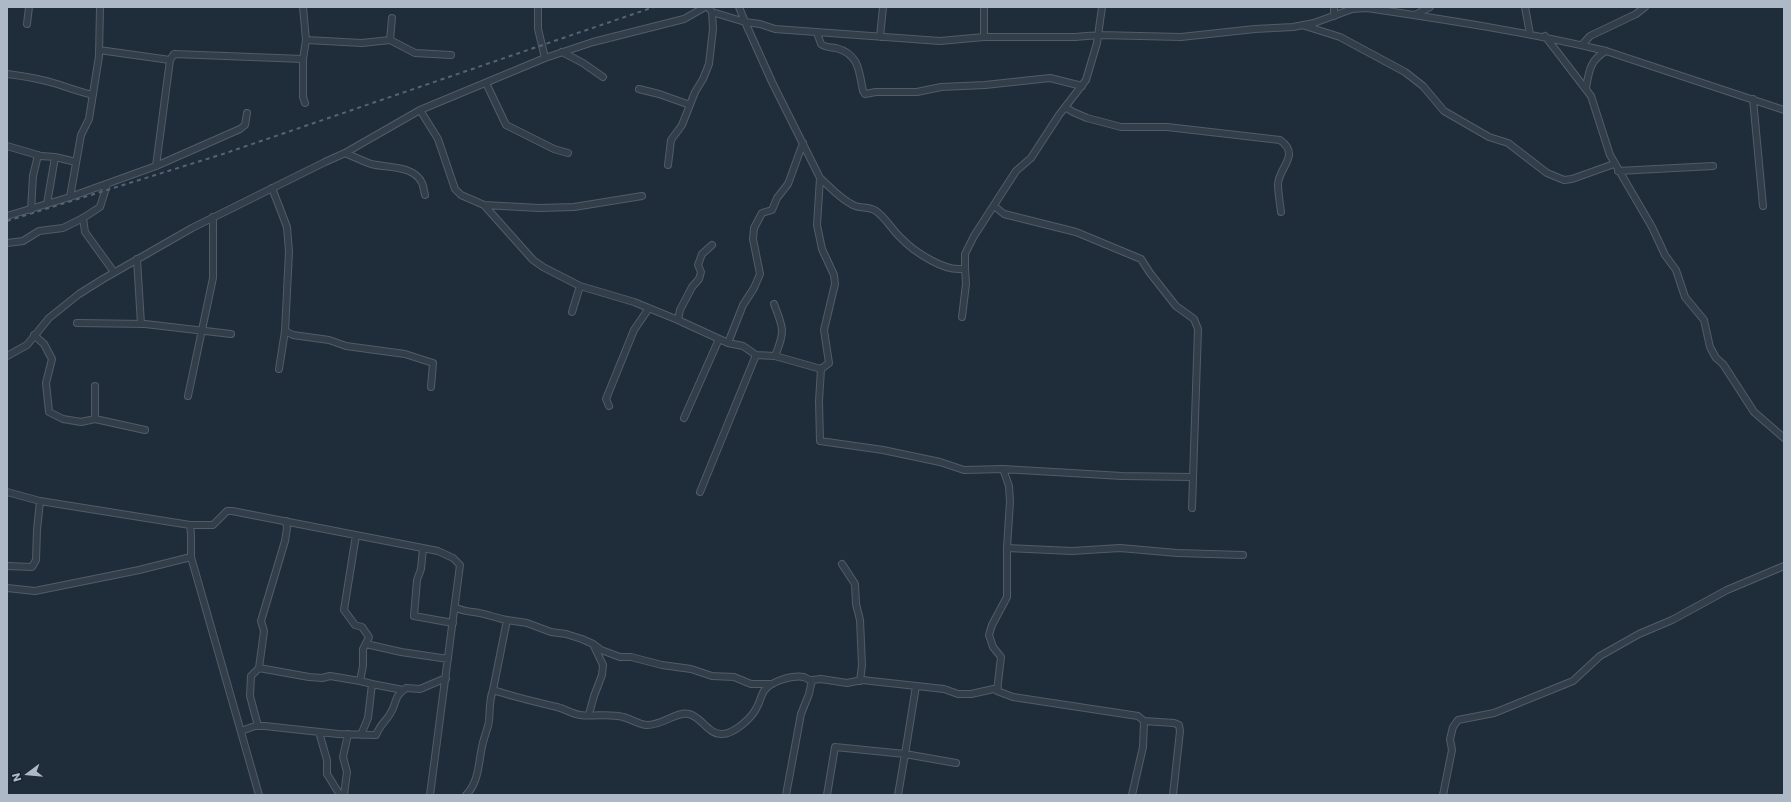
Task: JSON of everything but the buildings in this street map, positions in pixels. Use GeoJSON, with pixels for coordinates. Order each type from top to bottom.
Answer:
{"type":"FeatureCollection","features":[{"type":"Feature","properties":{"kind":"street"},"geometry":{"type":"LineString","coordinates":[[27,24],[29,7]]}},
{"type":"Feature","properties":{"kind":"street"},"geometry":{"type":"LineString","coordinates":[[70,198],[81,135],[89,119],[93,95],[99,56],[100,7]]}},
{"type":"Feature","properties":{"kind":"street"},"geometry":{"type":"LineString","coordinates":[[303,7],[306,40],[303,59],[303,97],[305,103]]}},
{"type":"Feature","properties":{"kind":"street"},"geometry":{"type":"LineString","coordinates":[[538,7],[538,29],[545,58]]}},
{"type":"Feature","properties":{"kind":"street"},"geometry":{"type":"LineString","coordinates":[[7,356],[27,345],[49,318],[79,294],[114,272],[213,217],[345,153],[420,110],[545,58],[684,19],[704,7]]}},
{"type":"Feature","properties":{"kind":"street"},"geometry":{"type":"LineString","coordinates":[[739,7],[769,75],[820,178],[853,206],[871,208],[878,212],[900,238],[915,251],[947,267],[959,270],[965,268]]}},
{"type":"Feature","properties":{"kind":"street"},"geometry":{"type":"LineString","coordinates":[[880,37],[883,7]]}},
{"type":"Feature","properties":{"kind":"street"},"geometry":{"type":"LineString","coordinates":[[984,7],[984,37]]}},
{"type":"Feature","properties":{"kind":"street"},"geometry":{"type":"LineString","coordinates":[[962,317],[966,284],[965,254],[974,236],[1016,171],[1032,158],[1065,107],[1086,80],[1099,35],[1102,7]]}},
{"type":"Feature","properties":{"kind":"street"},"geometry":{"type":"LineString","coordinates":[[1334,7],[1334,16]]}},
{"type":"Feature","properties":{"kind":"street"},"geometry":{"type":"LineString","coordinates":[[1415,15],[1430,7]]}},
{"type":"Feature","properties":{"kind":"street"},"geometry":{"type":"LineString","coordinates":[[1525,7],[1530,34]]}},
{"type":"Feature","properties":{"kind":"street"},"geometry":{"type":"LineString","coordinates":[[1582,45],[1590,36],[1636,14],[1645,7]]}},
{"type":"Feature","properties":{"kind":"street"},"geometry":{"type":"LineString","coordinates":[[668,165],[671,140],[682,125],[709,64],[713,29],[710,9],[745,22],[760,24],[775,29],[940,41],[984,37],[1075,37],[1099,35],[1181,38],[1301,25],[1334,16],[1352,9],[1367,8],[1545,36],[1582,45],[1606,51],[1784,110]]}},
{"type":"Feature","properties":{"kind":"street"},"geometry":{"type":"LineString","coordinates":[[390,40],[392,18]]}},
{"type":"Feature","properties":{"kind":"street"},"geometry":{"type":"LineString","coordinates":[[1301,25],[1340,38],[1405,72],[1423,86],[1444,111],[1489,137],[1508,143],[1547,173],[1555,177],[1564,180],[1572,179],[1614,164]]}},
{"type":"Feature","properties":{"kind":"street"},"geometry":{"type":"LineString","coordinates":[[817,33],[820,44],[825,47],[836,48],[850,54],[857,64],[865,94],[876,92],[917,92],[941,87],[984,85],[1050,78],[1082,86]]}},
{"type":"Feature","properties":{"kind":"street"},"geometry":{"type":"LineString","coordinates":[[1545,36],[1586,88],[1595,106],[1604,140],[1614,164],[1652,227],[1665,255],[1676,270],[1685,297],[1704,320],[1710,347],[1716,358],[1723,364],[1754,412],[1784,438]]}},
{"type":"Feature","properties":{"kind":"street"},"geometry":{"type":"LineString","coordinates":[[306,40],[362,43],[390,40],[415,53],[451,55]]}},
{"type":"Feature","properties":{"kind":"street"},"geometry":{"type":"LineString","coordinates":[[99,50],[170,60]]}},
{"type":"Feature","properties":{"kind":"street"},"geometry":{"type":"LineString","coordinates":[[1586,88],[1593,62],[1596,57],[1606,51]]}},
{"type":"Feature","properties":{"kind":"street"},"geometry":{"type":"LineString","coordinates":[[562,52],[583,63],[603,77]]}},
{"type":"Feature","properties":{"kind":"street"},"geometry":{"type":"LineString","coordinates":[[156,166],[170,60],[174,54],[303,59]]}},
{"type":"Feature","properties":{"kind":"street"},"geometry":{"type":"LineString","coordinates":[[7,74],[25,76],[93,95]]}},
{"type":"Feature","properties":{"kind":"street"},"geometry":{"type":"LineString","coordinates":[[486,83],[506,125],[554,149],[568,153]]}},
{"type":"Feature","properties":{"kind":"street"},"geometry":{"type":"LineString","coordinates":[[639,89],[659,94],[690,105]]}},
{"type":"Feature","properties":{"kind":"street"},"geometry":{"type":"LineString","coordinates":[[1753,99],[1763,206]]}},
{"type":"Feature","properties":{"kind":"street"},"geometry":{"type":"LineString","coordinates":[[1065,107],[1087,118],[1121,127],[1167,127],[1280,140],[1286,144],[1289,152],[1289,159],[1279,178],[1278,185],[1281,212]]}},
{"type":"Feature","properties":{"kind":"street"},"geometry":{"type":"LineString","coordinates":[[420,110],[438,139],[455,189],[461,196],[484,205],[539,208],[574,207],[642,196]]}},
{"type":"Feature","properties":{"kind":"street"},"geometry":{"type":"LineString","coordinates":[[7,216],[70,198],[156,166],[240,129],[245,124],[247,113]]}},
{"type":"Feature","properties":{"kind":"street"},"geometry":{"type":"LineString","coordinates":[[728,343],[744,305],[760,274],[753,239],[754,228],[762,213],[772,210],[777,198],[788,184],[803,143]]}},
{"type":"Feature","properties":{"kind":"street"},"geometry":{"type":"LineString","coordinates":[[7,146],[38,155],[76,162]]}},
{"type":"Feature","properties":{"kind":"street"},"geometry":{"type":"LineString","coordinates":[[345,153],[371,164],[409,172],[418,177],[422,183],[425,195]]}},
{"type":"Feature","properties":{"kind":"street"},"geometry":{"type":"LineString","coordinates":[[31,210],[33,176],[38,155]]}},
{"type":"Feature","properties":{"kind":"street"},"geometry":{"type":"LineString","coordinates":[[47,204],[55,157]]}},
{"type":"Feature","properties":{"kind":"street"},"geometry":{"type":"LineString","coordinates":[[1618,171],[1713,166]]}},
{"type":"Feature","properties":{"kind":"street"},"geometry":{"type":"LineString","coordinates":[[820,178],[817,225],[822,249],[834,275],[835,284],[824,330],[829,363],[821,369],[818,401],[820,440],[933,460],[964,470],[1003,469],[1122,476],[1192,477]]}},
{"type":"Feature","properties":{"kind":"street"},"geometry":{"type":"LineString","coordinates":[[7,243],[23,241],[39,231],[63,228],[83,218],[100,207],[107,185]]}},
{"type":"Feature","properties":{"kind":"street"},"geometry":{"type":"LineString","coordinates":[[272,188],[287,227],[289,252],[285,331],[279,369]]}},
{"type":"Feature","properties":{"kind":"street"},"geometry":{"type":"LineString","coordinates":[[484,205],[533,260],[580,286],[649,308],[728,343],[743,346],[756,355],[775,356],[821,369]]}},
{"type":"Feature","properties":{"kind":"street"},"geometry":{"type":"LineString","coordinates":[[994,206],[1004,214],[1076,232],[1141,259],[1176,306],[1194,319],[1198,329],[1192,508]]}},
{"type":"Feature","properties":{"kind":"street"},"geometry":{"type":"LineString","coordinates":[[188,396],[212,278],[213,217]]}},
{"type":"Feature","properties":{"kind":"street"},"geometry":{"type":"LineString","coordinates":[[83,218],[86,232],[114,272]]}},
{"type":"Feature","properties":{"kind":"street"},"geometry":{"type":"LineString","coordinates":[[678,320],[680,310],[692,286],[699,279],[701,272],[698,265],[702,254],[712,245]]}},
{"type":"Feature","properties":{"kind":"street"},"geometry":{"type":"LineString","coordinates":[[137,259],[141,324]]}},
{"type":"Feature","properties":{"kind":"street"},"geometry":{"type":"LineString","coordinates":[[572,312],[580,286]]}},
{"type":"Feature","properties":{"kind":"street"},"geometry":{"type":"LineString","coordinates":[[774,304],[782,324],[783,337],[775,356]]}},
{"type":"Feature","properties":{"kind":"street"},"geometry":{"type":"LineString","coordinates":[[609,406],[606,399],[634,330],[649,308]]}},
{"type":"Feature","properties":{"kind":"street"},"geometry":{"type":"LineString","coordinates":[[77,323],[141,324],[231,334]]}},
{"type":"Feature","properties":{"kind":"street"},"geometry":{"type":"LineString","coordinates":[[285,331],[293,335],[328,340],[346,346],[405,354],[433,363],[431,387]]}},
{"type":"Feature","properties":{"kind":"street"},"geometry":{"type":"LineString","coordinates":[[34,335],[44,344],[52,359],[46,383],[48,412],[63,418],[81,422],[95,419],[145,430]]}},
{"type":"Feature","properties":{"kind":"street"},"geometry":{"type":"LineString","coordinates":[[684,418],[719,339]]}},
{"type":"Feature","properties":{"kind":"street"},"geometry":{"type":"LineString","coordinates":[[700,492],[756,355]]}},
{"type":"Feature","properties":{"kind":"street"},"geometry":{"type":"LineString","coordinates":[[95,386],[95,419]]}},
{"type":"Feature","properties":{"kind":"street"},"geometry":{"type":"LineString","coordinates":[[1003,469],[1009,486],[1010,501],[1007,548],[1007,597],[992,625],[989,635],[993,647],[1000,658],[997,691],[1013,697],[1138,716],[1144,721],[1174,722],[1179,725],[1180,731],[1173,795]]}},
{"type":"Feature","properties":{"kind":"street"},"geometry":{"type":"LineString","coordinates":[[7,492],[40,501],[190,525],[213,525],[227,511],[423,548],[443,553],[453,558],[460,565],[430,795]]}},
{"type":"Feature","properties":{"kind":"street"},"geometry":{"type":"LineString","coordinates":[[7,566],[32,567],[36,560],[40,501]]}},
{"type":"Feature","properties":{"kind":"street"},"geometry":{"type":"LineString","coordinates":[[258,726],[250,696],[251,676],[259,668],[264,631],[261,621],[285,541],[287,528],[286,521]]}},
{"type":"Feature","properties":{"kind":"street"},"geometry":{"type":"LineString","coordinates":[[190,525],[191,557],[259,795]]}},
{"type":"Feature","properties":{"kind":"street"},"geometry":{"type":"LineString","coordinates":[[356,535],[344,610],[355,625],[362,627],[369,637],[363,649],[360,681]]}},
{"type":"Feature","properties":{"kind":"street"},"geometry":{"type":"LineString","coordinates":[[423,548],[421,569],[417,580],[414,616],[453,624]]}},
{"type":"Feature","properties":{"kind":"street"},"geometry":{"type":"LineString","coordinates":[[1007,548],[1072,551],[1120,548],[1177,553],[1243,555]]}},
{"type":"Feature","properties":{"kind":"street"},"geometry":{"type":"LineString","coordinates":[[7,588],[35,591],[139,570],[191,557]]}},
{"type":"Feature","properties":{"kind":"street"},"geometry":{"type":"LineString","coordinates":[[842,564],[855,584],[856,604],[860,620],[862,665],[860,681]]}},
{"type":"Feature","properties":{"kind":"street"},"geometry":{"type":"LineString","coordinates":[[1443,795],[1452,750],[1453,727],[1458,720],[1494,713],[1573,681],[1600,656],[1638,634],[1672,620],[1727,590],[1784,566]]}},
{"type":"Feature","properties":{"kind":"street"},"geometry":{"type":"LineString","coordinates":[[455,607],[463,611],[473,611],[493,618],[566,634],[593,644],[601,650],[620,657],[631,657],[662,665],[691,669],[712,676],[734,677],[751,684],[772,684],[804,677],[812,681],[821,679],[847,683],[860,681],[944,689],[958,694],[971,694],[998,688]]}},
{"type":"Feature","properties":{"kind":"street"},"geometry":{"type":"LineString","coordinates":[[466,795],[472,786],[478,771],[484,739],[488,731],[490,696],[493,690],[507,620]]}},
{"type":"Feature","properties":{"kind":"street"},"geometry":{"type":"LineString","coordinates":[[366,644],[396,651],[448,659]]}},
{"type":"Feature","properties":{"kind":"street"},"geometry":{"type":"LineString","coordinates":[[590,714],[594,696],[602,675],[603,665],[593,644]]}},
{"type":"Feature","properties":{"kind":"street"},"geometry":{"type":"LineString","coordinates":[[259,668],[309,677],[322,678],[330,676],[403,690]]}},
{"type":"Feature","properties":{"kind":"street"},"geometry":{"type":"LineString","coordinates":[[241,731],[258,726],[319,732],[376,735],[380,725],[390,714],[398,694],[406,688],[420,689],[446,678]]}},
{"type":"Feature","properties":{"kind":"street"},"geometry":{"type":"LineString","coordinates":[[786,795],[801,714],[812,681]]}},
{"type":"Feature","properties":{"kind":"street"},"geometry":{"type":"LineString","coordinates":[[361,735],[368,718],[372,684]]}},
{"type":"Feature","properties":{"kind":"street"},"geometry":{"type":"LineString","coordinates":[[493,690],[581,715],[590,714],[624,717],[645,725],[654,725],[680,714],[688,714],[696,716],[703,725],[714,732],[722,734],[735,729],[751,717],[756,710],[764,690],[772,684]]}},
{"type":"Feature","properties":{"kind":"street"},"geometry":{"type":"LineString","coordinates":[[898,795],[916,686]]}},
{"type":"Feature","properties":{"kind":"street"},"geometry":{"type":"LineString","coordinates":[[1132,795],[1143,747],[1144,721]]}},
{"type":"Feature","properties":{"kind":"street"},"geometry":{"type":"LineString","coordinates":[[319,732],[327,760],[327,774],[340,795]]}},
{"type":"Feature","properties":{"kind":"street"},"geometry":{"type":"LineString","coordinates":[[344,795],[347,772],[343,757],[348,734]]}},
{"type":"Feature","properties":{"kind":"street"},"geometry":{"type":"LineString","coordinates":[[827,795],[835,747],[905,754],[956,763]]}},
{"type":"Feature","properties":{"kind":"railway"},"geometry":{"type":"LineString","coordinates":[[7,221],[223,154],[654,7]]}}]}
